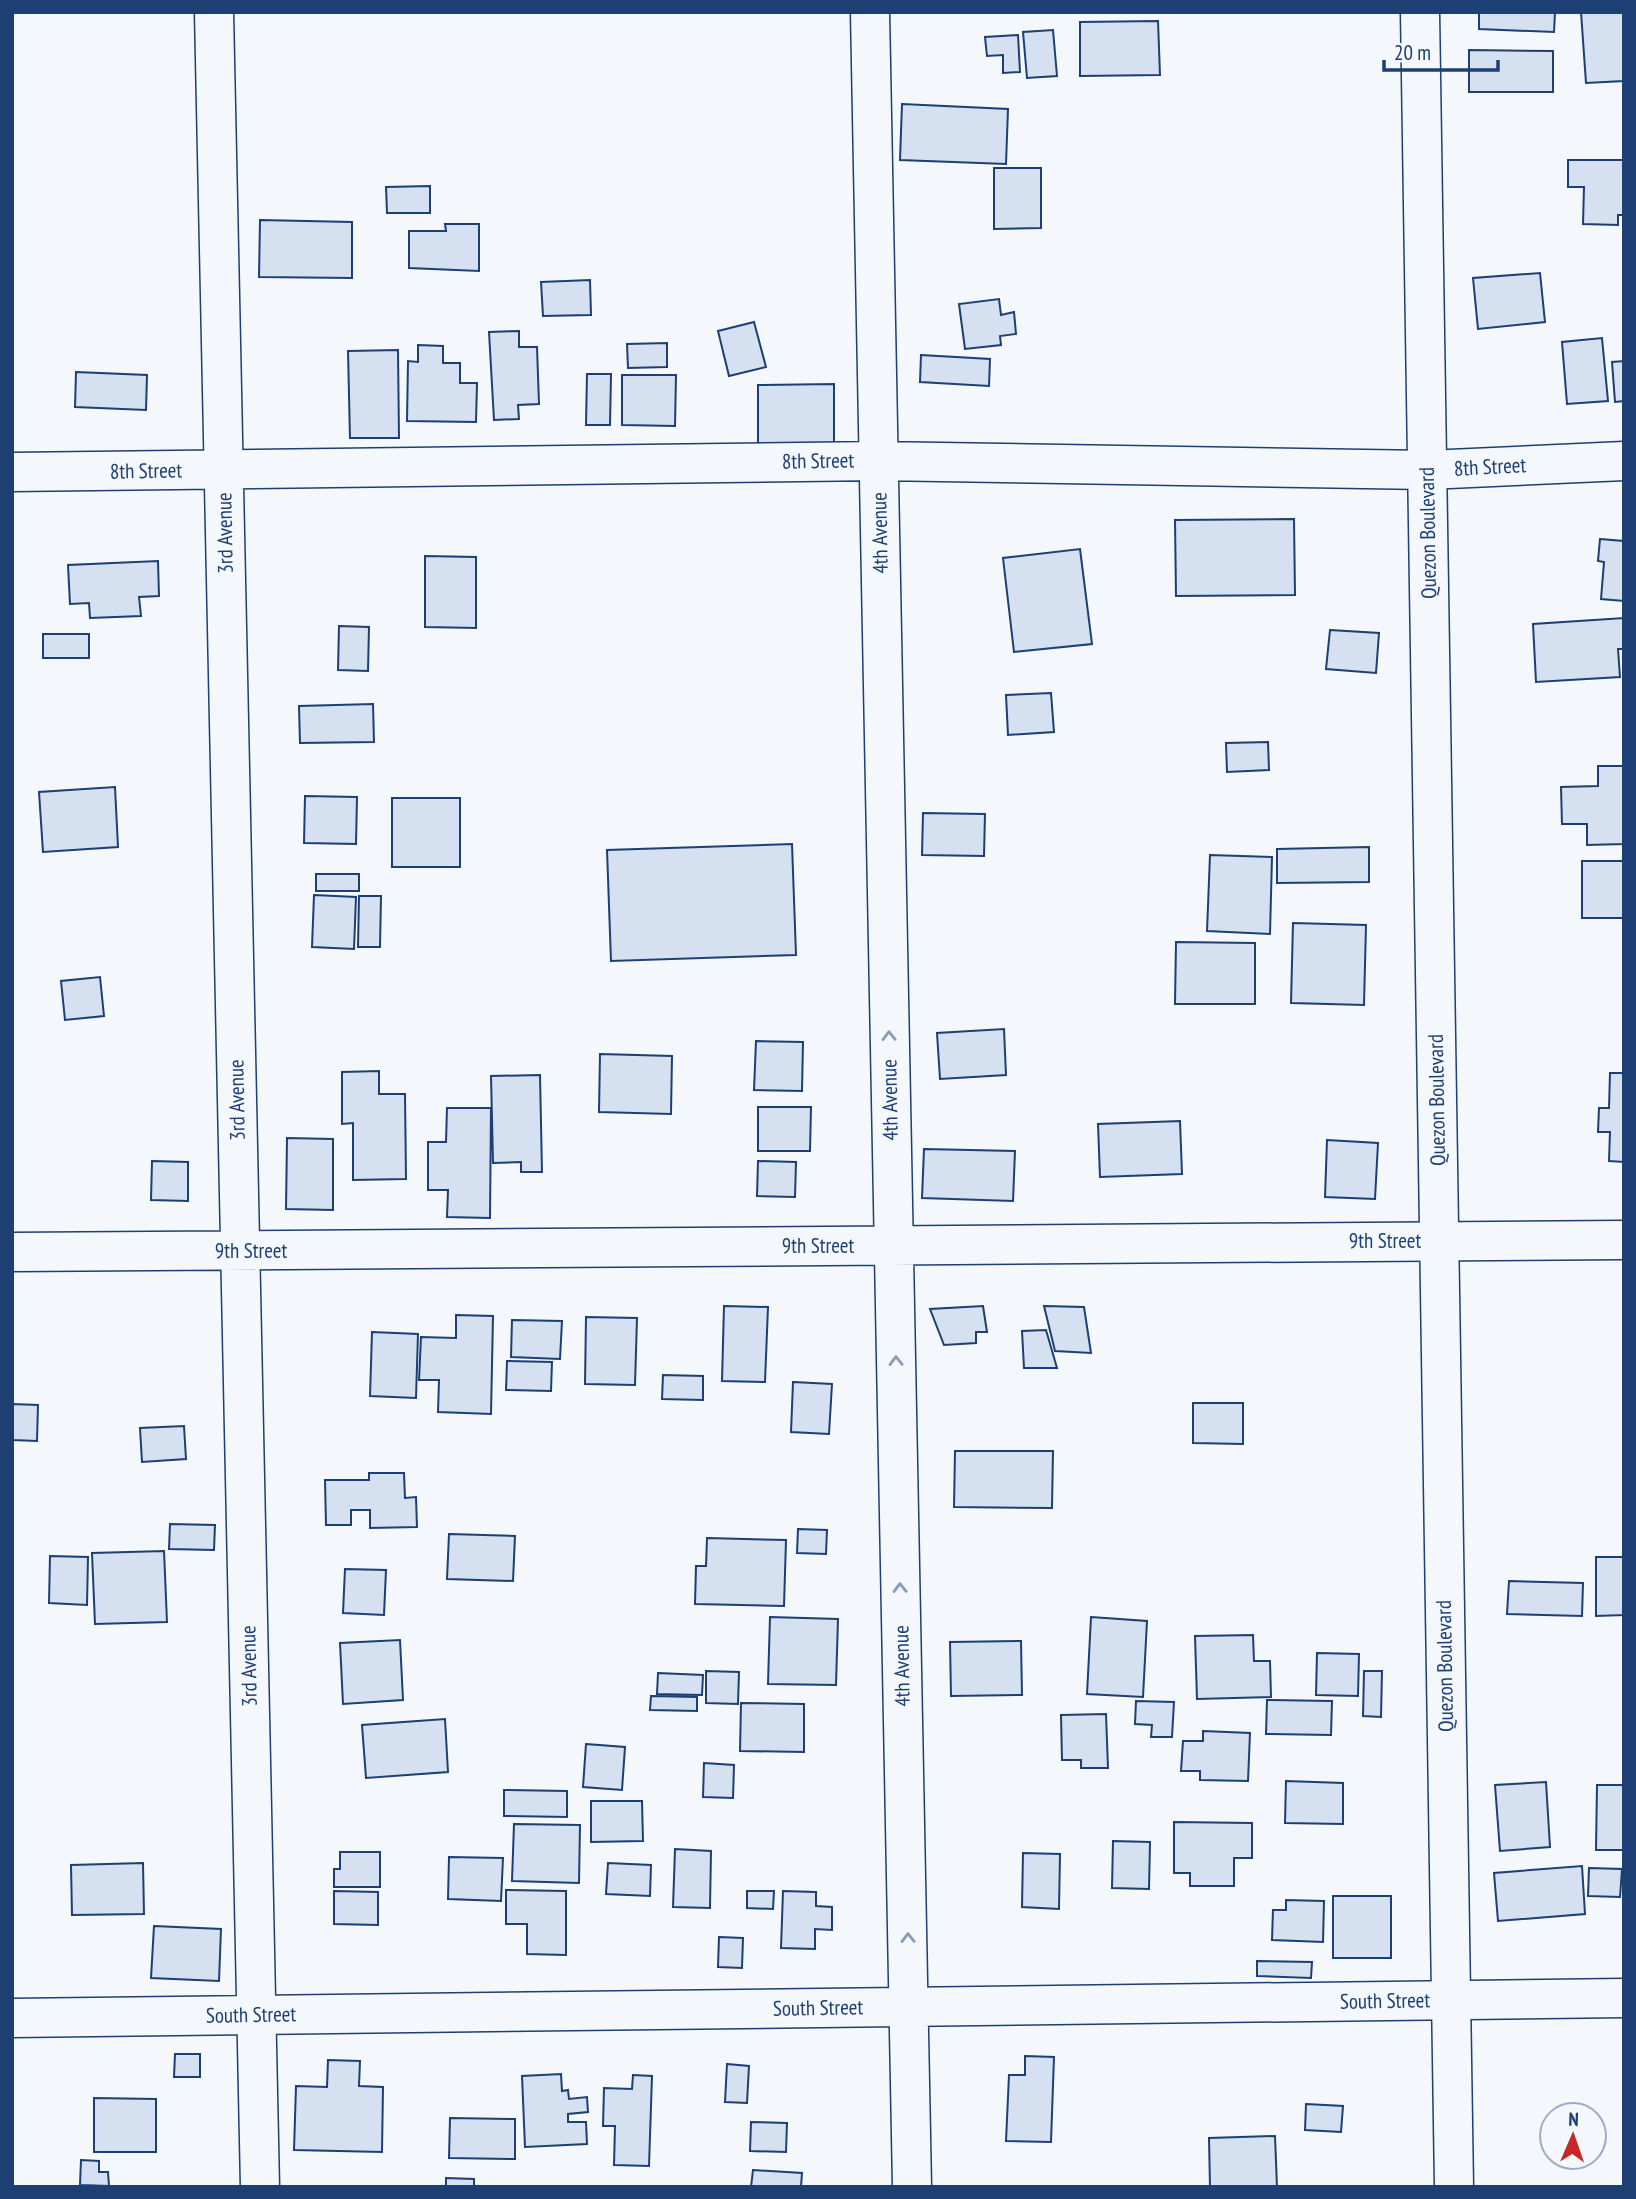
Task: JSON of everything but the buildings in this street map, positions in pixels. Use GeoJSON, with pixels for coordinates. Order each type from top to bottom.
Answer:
{"type":"FeatureCollection","features":[{"type":"Feature","properties":{"kind":"main road","name":"3rd Avenue"},"geometry":{"type":"LineString","coordinates":[[214,12],[260,2187]]}},
{"type":"Feature","properties":{"kind":"main road","name":"4th Avenue"},"geometry":{"type":"LineString","coordinates":[[870,12],[912,2187]]}},
{"type":"Feature","properties":{"kind":"main road","name":"Quezon Boulevard"},"geometry":{"type":"LineString","coordinates":[[1420,12],[1454,2187]]}},
{"type":"Feature","properties":{"kind":"main road","name":"8th Street"},"geometry":{"type":"LineString","coordinates":[[12,472],[878,461],[1427,470],[1624,461]]}},
{"type":"Feature","properties":{"kind":"main road","name":"9th Street"},"geometry":{"type":"LineString","coordinates":[[12,1252],[1624,1240]]}},
{"type":"Feature","properties":{"kind":"main road","name":"South Street"},"geometry":{"type":"LineString","coordinates":[[12,2018],[1624,1998]]}}]}
